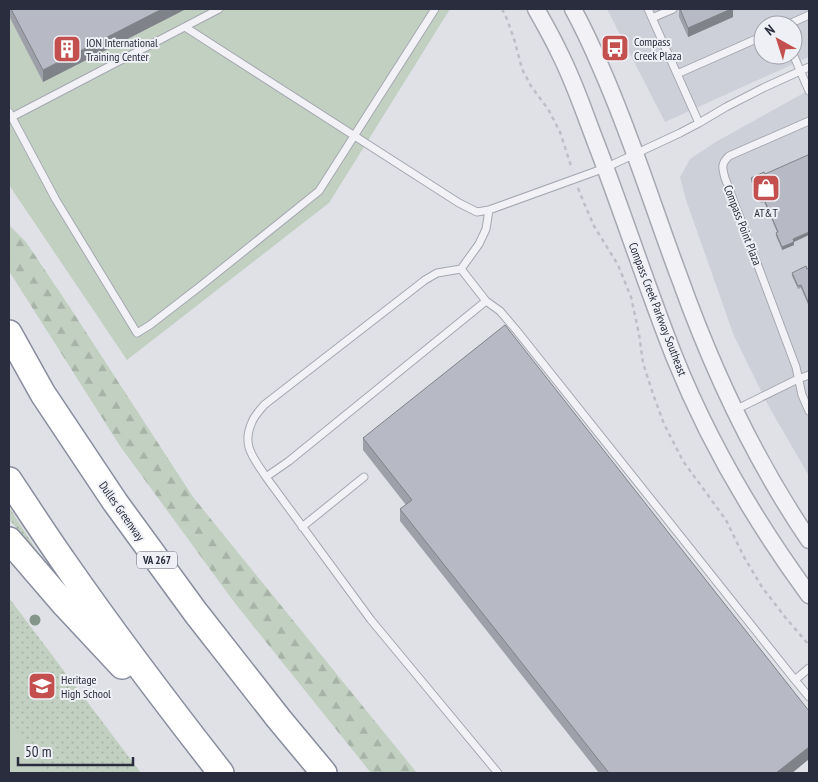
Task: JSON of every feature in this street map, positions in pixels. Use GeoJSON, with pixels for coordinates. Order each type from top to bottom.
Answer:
{"type":"FeatureCollection","features":[{"type":"Feature","properties":{"kind":"highway","name":"Dulles Greenway"},"geometry":{"type":"LineString","coordinates":[[9,333],[43,394],[115,502],[202,620],[279,719],[324,773]]}},
{"type":"Feature","properties":{"kind":"highway"},"geometry":{"type":"LineString","coordinates":[[9,480],[104,619],[214,764]]}},
{"type":"Feature","properties":{"kind":"highway"},"geometry":{"type":"LineString","coordinates":[[9,540],[65,605],[214,764]]}},
{"type":"Feature","properties":{"kind":"street","name":"Compass Creek Parkway Southeast"},"geometry":{"type":"LineString","coordinates":[[536,9],[560,52],[579,97],[674,357],[702,419],[758,521],[809,595]]}},
{"type":"Feature","properties":{"kind":"street"},"geometry":{"type":"LineString","coordinates":[[573,9],[613,96],[700,333],[722,384],[778,492],[809,540]]}},
{"type":"Feature","properties":{"kind":"lane"},"geometry":{"type":"LineString","coordinates":[[219,9],[10,115],[56,200],[137,333],[203,284],[319,191],[435,9]]}},
{"type":"Feature","properties":{"kind":"lane"},"geometry":{"type":"LineString","coordinates":[[648,9],[699,123]]}},
{"type":"Feature","properties":{"kind":"lane"},"geometry":{"type":"LineString","coordinates":[[652,18],[673,9]]}},
{"type":"Feature","properties":{"kind":"lane"},"geometry":{"type":"LineString","coordinates":[[185,26],[459,203],[477,212],[489,210],[606,168],[699,123],[763,88],[809,67]]}},
{"type":"Feature","properties":{"kind":"lane"},"geometry":{"type":"LineString","coordinates":[[677,74],[753,40]]}},
{"type":"Feature","properties":{"kind":"lane"},"geometry":{"type":"LineString","coordinates":[[798,65],[809,91]]}},
{"type":"Feature","properties":{"kind":"lane","name":"Compass Point Plaza"},"geometry":{"type":"LineString","coordinates":[[798,379],[796,367],[724,178],[722,166],[729,156],[809,120]]}},
{"type":"Feature","properties":{"kind":"lane"},"geometry":{"type":"LineString","coordinates":[[489,210],[486,229],[479,244],[461,269],[437,273],[424,280],[264,405],[252,421],[248,437],[249,451],[266,477],[370,620],[498,773]]}},
{"type":"Feature","properties":{"kind":"lane"},"geometry":{"type":"LineString","coordinates":[[461,269],[486,301],[500,311],[517,331],[809,697]]}},
{"type":"Feature","properties":{"kind":"lane"},"geometry":{"type":"LineString","coordinates":[[266,477],[289,461],[486,301]]}},
{"type":"Feature","properties":{"kind":"lane"},"geometry":{"type":"LineString","coordinates":[[735,411],[809,375]]}},
{"type":"Feature","properties":{"kind":"lane"},"geometry":{"type":"LineString","coordinates":[[798,379],[809,411]]}},
{"type":"Feature","properties":{"kind":"lane"},"geometry":{"type":"LineString","coordinates":[[302,527],[364,477]]}},
{"type":"Feature","properties":{"kind":"lane"},"geometry":{"type":"LineString","coordinates":[[795,680],[809,668]]}},
{"type":"Feature","properties":{"kind":"path"},"geometry":{"type":"LineString","coordinates":[[502,9],[507,19],[522,68],[560,132],[584,203],[594,226],[618,265],[631,298],[643,363],[664,424],[682,461],[726,520],[744,557],[762,587],[809,645]]}},
{"type":"Feature","properties":{"kind":"shaded area"},"geometry":{"type":"Polygon","coordinates":[[[607,9],[809,9],[809,57],[803,60],[803,15],[753,15],[753,65],[791,65],[665,122],[607,9]]]}},
{"type":"Feature","properties":{"kind":"shaded area"},"geometry":{"type":"Polygon","coordinates":[[[809,90],[809,476],[768,405],[734,336],[686,200],[680,177],[690,159],[714,143],[809,90]]]}},
{"type":"Feature","properties":{"kind":"green space"},"geometry":{"type":"Polygon","coordinates":[[[9,9],[450,9],[329,203],[127,360],[9,185],[9,9]]]}},
{"type":"Feature","properties":{"kind":"green space"},"geometry":{"type":"Polygon","coordinates":[[[9,225],[26,242],[193,497],[417,773],[371,773],[234,602],[120,446],[9,271],[9,225]]]}},
{"type":"Feature","properties":{"kind":"green space"},"geometry":{"type":"Polygon","coordinates":[[[9,507],[42,559],[9,519],[9,507]]]}},
{"type":"Feature","properties":{"kind":"green space","name":"Heritage High School"},"geometry":{"type":"Polygon","coordinates":[[[9,598],[141,773],[9,773],[9,598]]]}},
{"type":"Feature","properties":{"kind":"green space"},"geometry":{"type":"Polygon","coordinates":[[[9,719],[42,773],[9,773],[9,719]]]}},
{"type":"Feature","properties":{"kind":"building","name":"ION International Training Center"},"geometry":{"type":"Polygon","coordinates":[[[11,9],[162,9],[43,70],[11,9]]]}},
{"type":"Feature","properties":{"kind":"building"},"geometry":{"type":"Polygon","coordinates":[[[680,9],[731,9],[688,28],[680,9]]]}},
{"type":"Feature","properties":{"kind":"building"},"geometry":{"type":"Polygon","coordinates":[[[808,155],[809,232],[793,239],[794,242],[782,247],[776,233],[778,232],[764,199],[761,200],[751,178],[764,172],[765,174],[808,155]]]}},
{"type":"Feature","properties":{"kind":"building"},"geometry":{"type":"Polygon","coordinates":[[[806,266],[807,269],[809,268],[809,304],[801,285],[798,286],[792,273],[806,266]]]}},
{"type":"Feature","properties":{"kind":"building"},"geometry":{"type":"Polygon","coordinates":[[[505,325],[809,711],[809,747],[776,773],[609,773],[400,509],[412,500],[363,438],[505,325]]]}},
{"type":"Feature","properties":{"kind":"place","name":"Compass Creek Plaza"},"geometry":{"type":"Point","coordinates":[615,48]}},
{"type":"Feature","properties":{"kind":"place","name":"ION International Training Center"},"geometry":{"type":"Point","coordinates":[67,49]}},
{"type":"Feature","properties":{"kind":"place","name":"AT&T"},"geometry":{"type":"Point","coordinates":[766,188]}},
{"type":"Feature","properties":{"kind":"place","name":"Heritage High School"},"geometry":{"type":"Point","coordinates":[42,686]}}]}
